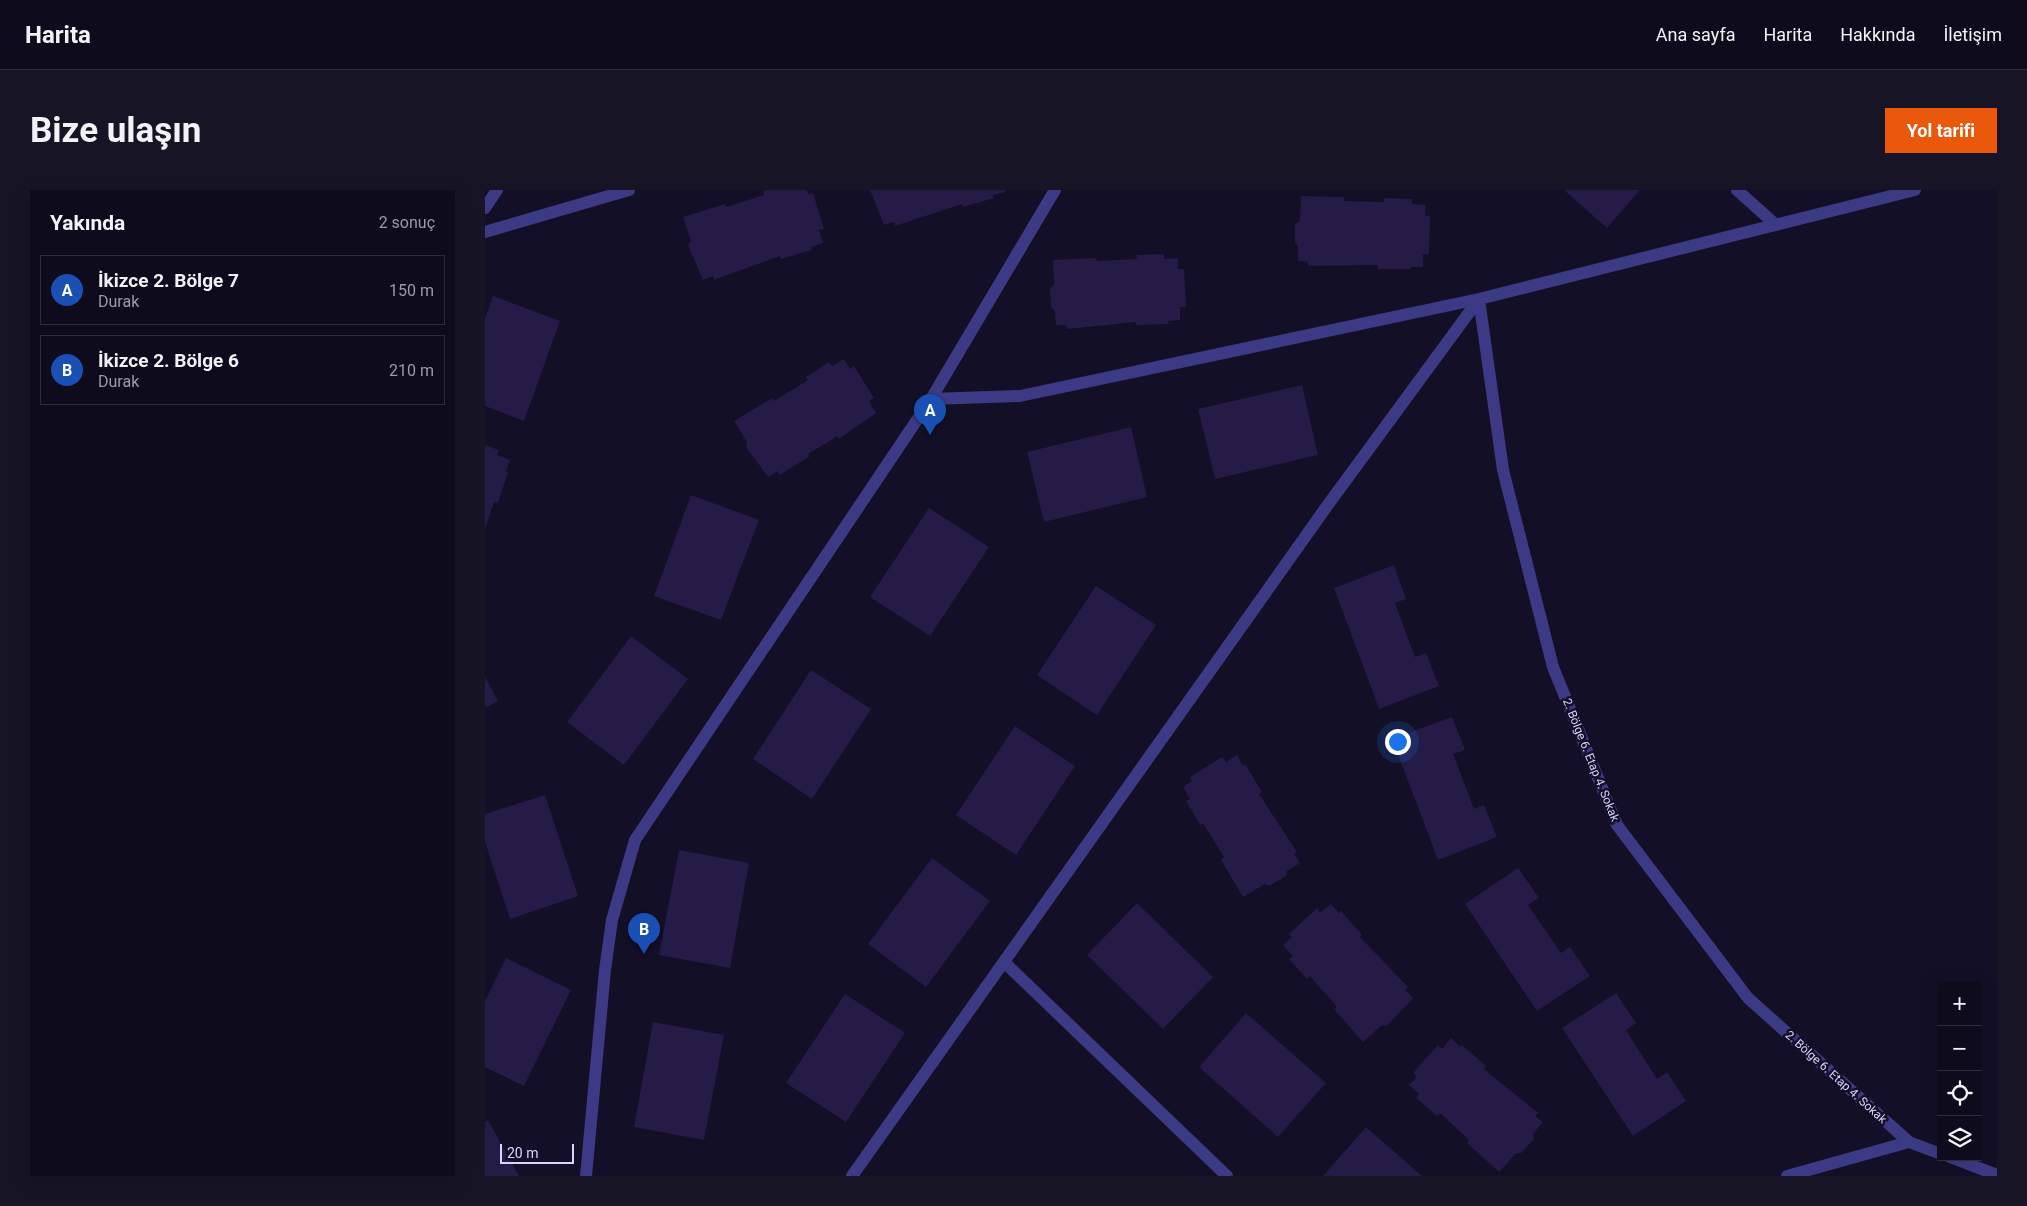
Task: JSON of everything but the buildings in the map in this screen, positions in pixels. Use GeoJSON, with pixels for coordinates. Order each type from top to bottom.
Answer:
{"type":"FeatureCollection","features":[{"type":"Feature","properties":{"kind":"street"},"geometry":{"type":"LineString","coordinates":[[485,208],[497,190]]}},
{"type":"Feature","properties":{"kind":"street"},"geometry":{"type":"LineString","coordinates":[[485,232],[629,190]]}},
{"type":"Feature","properties":{"kind":"street"},"geometry":{"type":"LineString","coordinates":[[586,1176],[605,970],[612,920],[635,840],[931,399],[1055,190]]}},
{"type":"Feature","properties":{"kind":"street"},"geometry":{"type":"LineString","coordinates":[[1737,190],[1776,225]]}},
{"type":"Feature","properties":{"kind":"street"},"geometry":{"type":"LineString","coordinates":[[931,399],[1020,396],[1479,299],[1915,190]]}},
{"type":"Feature","properties":{"kind":"street"},"geometry":{"type":"LineString","coordinates":[[852,1176],[1327,506],[1479,299]]}},
{"type":"Feature","properties":{"kind":"street","name":"2. Bölge 6. Etap 4. Sokak"},"geometry":{"type":"LineString","coordinates":[[1479,299],[1503,470],[1553,667],[1617,825],[1748,998],[1909,1142],[1937,1152]]}},
{"type":"Feature","properties":{"kind":"street"},"geometry":{"type":"LineString","coordinates":[[1004,962],[1227,1176]]}},
{"type":"Feature","properties":{"kind":"street"},"geometry":{"type":"LineString","coordinates":[[1787,1176],[1909,1142]]}},
{"type":"Feature","properties":{"kind":"street"},"geometry":{"type":"LineString","coordinates":[[1960,1161],[1997,1175]]}},
{"type":"Feature","properties":{"kind":"place","name":"İkizce 2. Bölge 7"},"geometry":{"type":"Point","coordinates":[930,435]}},
{"type":"Feature","properties":{"kind":"place","name":"İkizce 2. Bölge 6"},"geometry":{"type":"Point","coordinates":[644,954]}}]}
